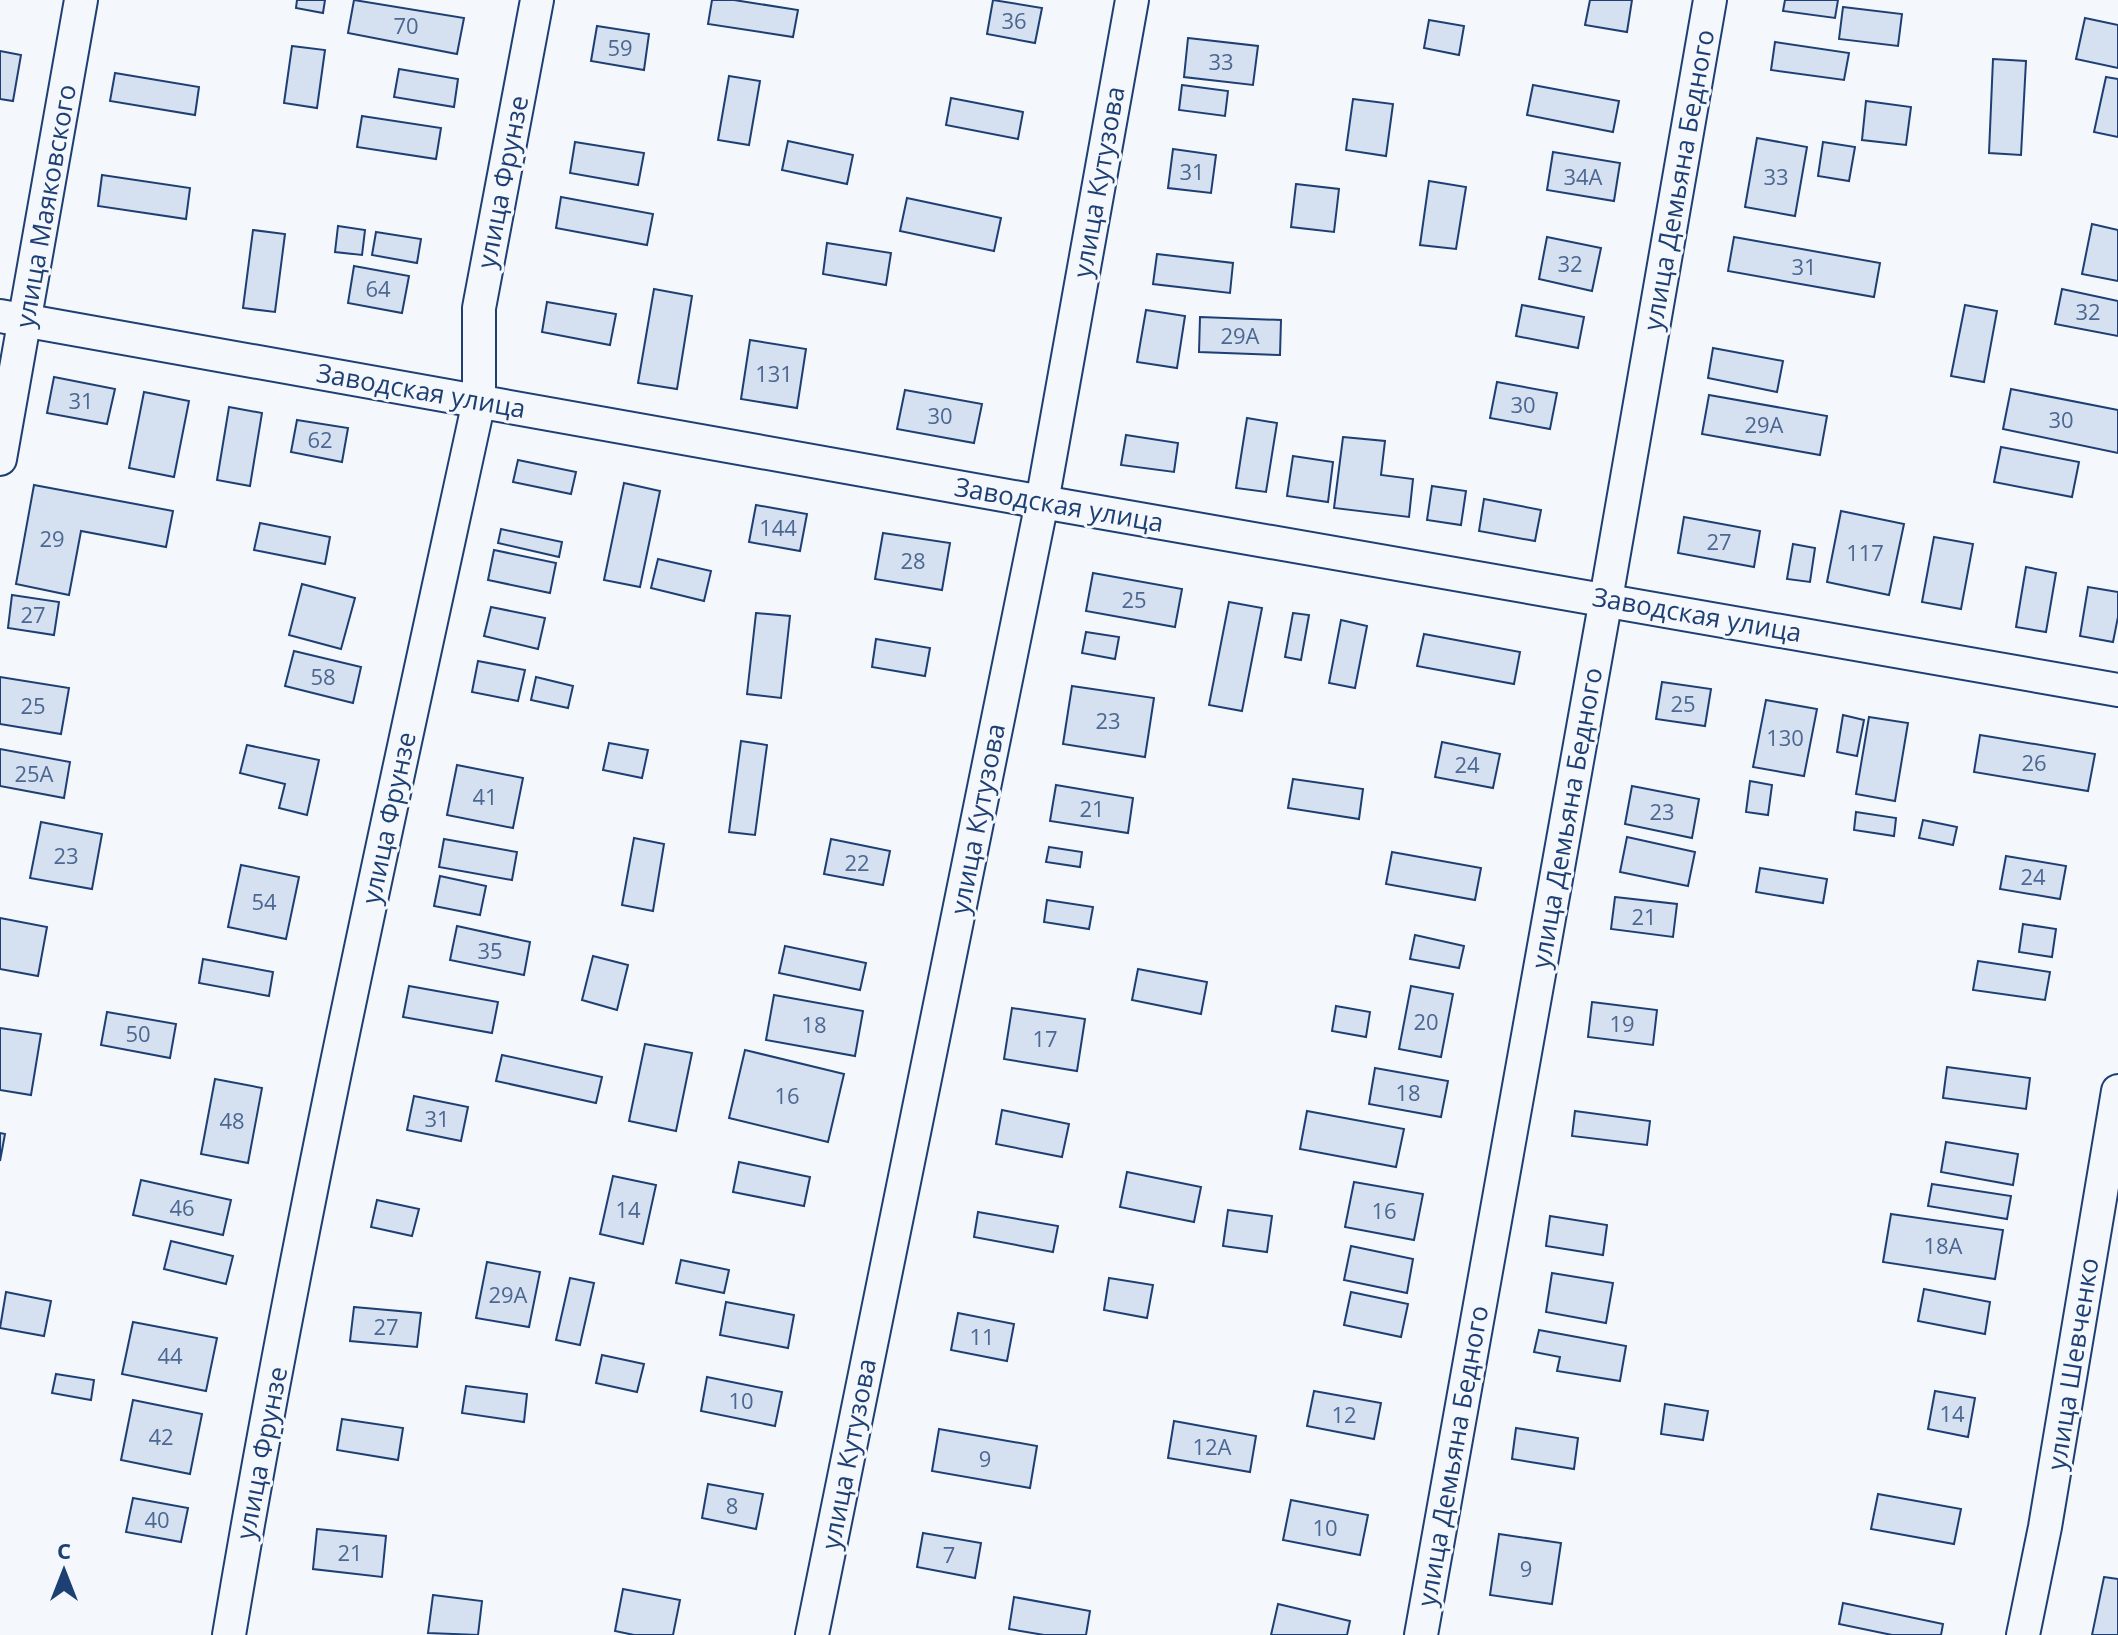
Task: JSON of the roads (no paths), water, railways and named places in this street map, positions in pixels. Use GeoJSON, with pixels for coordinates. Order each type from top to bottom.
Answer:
{"type":"FeatureCollection","features":[{"type":"Feature","properties":{"kind":"street","name":"улица Маяковского"},"geometry":{"type":"LineString","coordinates":[[0,459],[13,318],[81,0]]}},
{"type":"Feature","properties":{"kind":"street","name":"улица Фрунзе"},"geometry":{"type":"LineString","coordinates":[[229,1635],[247,1525],[351,993],[479,401],[479,308],[537,0]]}},
{"type":"Feature","properties":{"kind":"street","name":"улица Кутузова"},"geometry":{"type":"LineString","coordinates":[[812,1635],[1042,502],[1132,0]]}},
{"type":"Feature","properties":{"kind":"street","name":"улица Демьяна Бедного"},"geometry":{"type":"LineString","coordinates":[[1421,1635],[1710,0]]}},
{"type":"Feature","properties":{"kind":"street","name":"Заводская улица"},"geometry":{"type":"LineString","coordinates":[[13,318],[2118,690]]}},
{"type":"Feature","properties":{"kind":"street","name":"улица Шевченко"},"geometry":{"type":"LineString","coordinates":[[2023,1635],[2045,1527],[2118,1091]]}}]}
